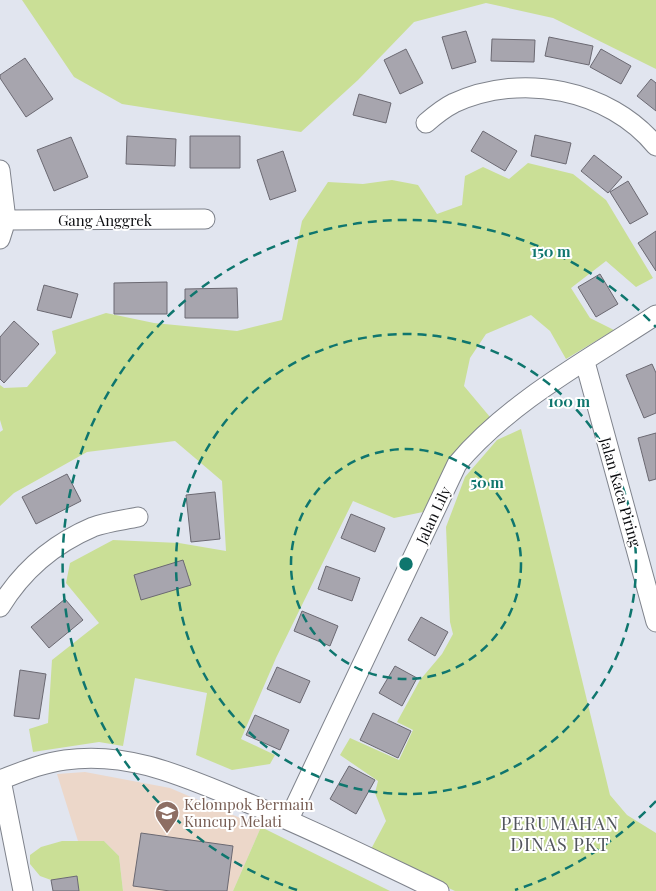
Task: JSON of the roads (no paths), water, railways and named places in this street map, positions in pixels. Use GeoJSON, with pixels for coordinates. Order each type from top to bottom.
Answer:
{"type":"FeatureCollection","features":[{"type":"Feature","properties":{"kind":"street"},"geometry":{"type":"LineString","coordinates":[[426,123],[452,103],[479,94],[506,89],[537,88],[572,93],[599,103],[628,119],[656,146]]}},
{"type":"Feature","properties":{"kind":"street"},"geometry":{"type":"LineString","coordinates":[[0,170],[6,220],[0,239]]}},
{"type":"Feature","properties":{"kind":"street","name":"Gang Anggrek"},"geometry":{"type":"LineString","coordinates":[[6,220],[205,219]]}},
{"type":"Feature","properties":{"kind":"street","name":"Jalan Lily"},"geometry":{"type":"LineString","coordinates":[[289,819],[457,464],[473,444],[494,425],[656,315]]}},
{"type":"Feature","properties":{"kind":"street","name":"Jalan Kaca Piring"},"geometry":{"type":"LineString","coordinates":[[585,362],[656,622]]}},
{"type":"Feature","properties":{"kind":"street"},"geometry":{"type":"LineString","coordinates":[[0,607],[30,568],[54,547],[94,526],[138,517]]}},
{"type":"Feature","properties":{"kind":"street"},"geometry":{"type":"LineString","coordinates":[[23,891],[1,780],[37,766],[66,760],[128,761],[166,769],[289,819],[439,891]]}},
{"type":"Feature","properties":{"kind":"place","name":"Kelompok Bermain Kuncup Melati"},"geometry":{"type":"Point","coordinates":[167,834]}},
{"type":"Feature","properties":{"kind":"district","name":"PERUMAHAN DINAS PKT"},"geometry":{"type":"Point","coordinates":[560,833]}}]}
